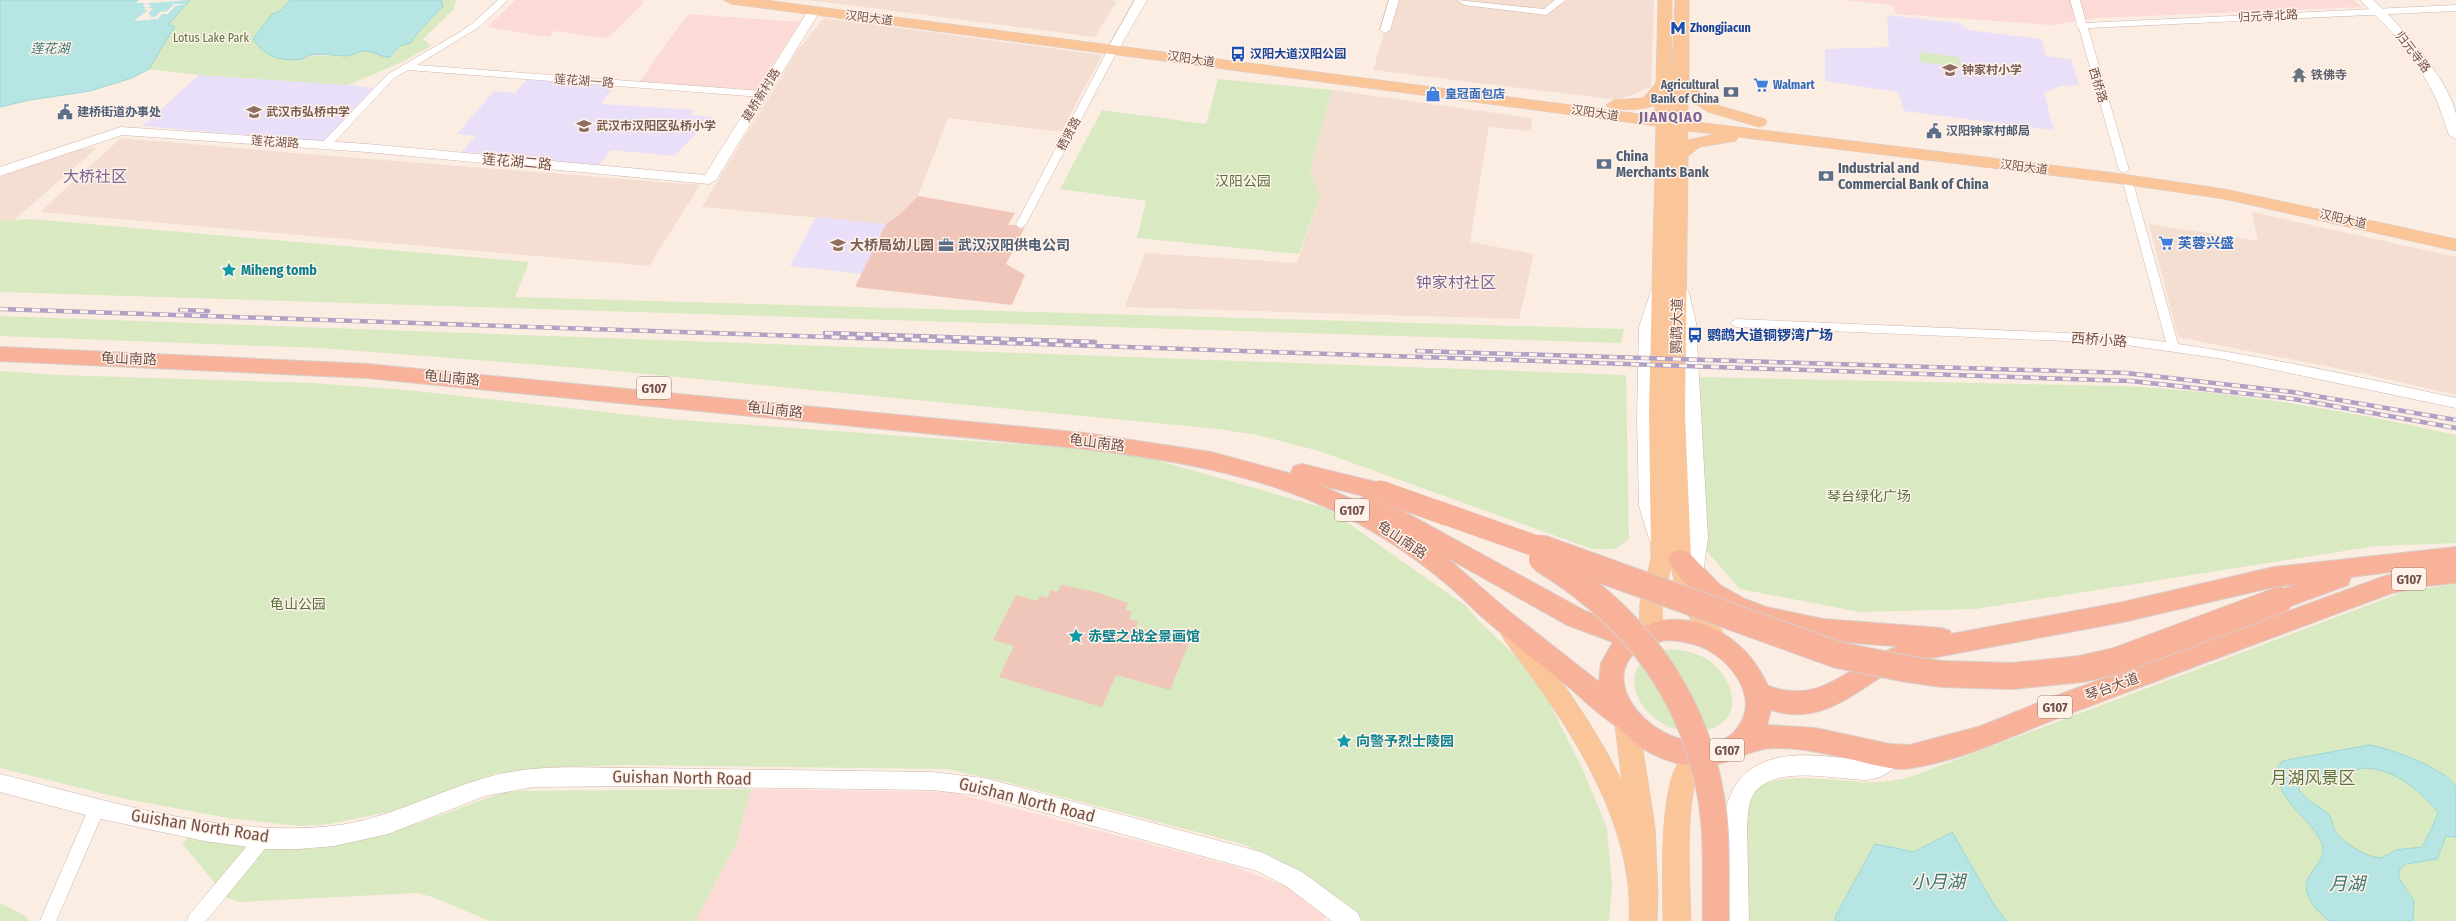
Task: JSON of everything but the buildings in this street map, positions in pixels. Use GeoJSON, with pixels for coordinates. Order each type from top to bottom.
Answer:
{"type":"FeatureCollection","features":[{"type":"Feature","properties":{"kind":"highway","name":"龟山南路"},"geometry":{"type":"LineString","coordinates":[[0,346],[185,351],[355,359],[443,367],[1142,436],[1221,448],[1302,472]]}},
{"type":"Feature","properties":{"kind":"highway","name":"龟山南路"},"geometry":{"type":"LineString","coordinates":[[0,354],[367,371],[1086,441],[1173,454],[1272,476],[1331,499],[1384,527],[1418,549],[1458,579],[1503,620]]}},
{"type":"Feature","properties":{"kind":"highway"},"geometry":{"type":"LineString","coordinates":[[1302,472],[1380,491],[1838,655],[1880,666],[1944,675],[2045,675],[2089,668],[2116,661],[2379,564]]}},
{"type":"Feature","properties":{"kind":"highway","name":"G107"},"geometry":{"type":"LineString","coordinates":[[1302,472],[1401,519],[1484,568],[1589,624],[1644,634],[1684,631],[1718,643],[1743,665],[1752,678],[1758,692],[1759,712],[1753,730],[1739,745],[1724,752],[1707,755],[1684,753],[1662,746],[1642,734],[1626,718],[1503,620]]}},
{"type":"Feature","properties":{"kind":"highway"},"geometry":{"type":"LineString","coordinates":[[1434,510],[1504,540],[1550,564],[1582,584],[1615,611],[1639,638],[1661,669],[1678,698],[1696,739],[1711,797],[1716,921]]}},
{"type":"Feature","properties":{"kind":"highway","name":"G107"},"geometry":{"type":"LineString","coordinates":[[1758,692],[1758,694],[1778,701],[1794,704],[1816,701],[1835,694],[1898,656],[2123,612],[2274,577],[2456,556]]}},
{"type":"Feature","properties":{"kind":"highway"},"geometry":{"type":"LineString","coordinates":[[1678,564],[1710,592],[1731,603],[1794,623],[1863,634],[1974,641]]}},
{"type":"Feature","properties":{"kind":"highway","name":"琴台大道"},"geometry":{"type":"LineString","coordinates":[[1739,745],[1759,738],[1778,736],[1815,740],[1890,756],[1910,757],[1983,736],[2059,706],[2390,584],[2426,576],[2456,574]]}},
{"type":"Feature","properties":{"kind":"highway","name":"G107"},"geometry":{"type":"LineString","coordinates":[[1626,718],[1615,700],[1611,681],[1613,663],[1622,648],[1644,634]]}},
{"type":"Feature","properties":{"kind":"main road","name":"汉阳大道"},"geometry":{"type":"LineString","coordinates":[[731,0],[1115,46]]}},
{"type":"Feature","properties":{"kind":"main road","name":"汉阳大道"},"geometry":{"type":"LineString","coordinates":[[769,0],[1612,110],[2126,175],[2222,185],[2456,237]]}},
{"type":"Feature","properties":{"kind":"main road","name":"鹦鹉大道"},"geometry":{"type":"LineString","coordinates":[[1665,0],[1672,84]]}},
{"type":"Feature","properties":{"kind":"main road","name":"鹦鹉大道"},"geometry":{"type":"LineString","coordinates":[[1682,0],[1672,84],[1670,280],[1659,410],[1678,564],[1690,601],[1718,643]]}},
{"type":"Feature","properties":{"kind":"main road"},"geometry":{"type":"LineString","coordinates":[[1612,110],[1648,103],[1672,84],[1714,109],[1759,128]]}},
{"type":"Feature","properties":{"kind":"main road"},"geometry":{"type":"LineString","coordinates":[[1612,110],[1650,128],[1672,154],[1695,144],[1759,128]]}},
{"type":"Feature","properties":{"kind":"main road","name":"汉阳大道"},"geometry":{"type":"LineString","coordinates":[[2126,175],[2274,203],[2456,245]]}},
{"type":"Feature","properties":{"kind":"main road"},"geometry":{"type":"LineString","coordinates":[[1670,280],[1687,323],[1698,538],[1678,564]]}},
{"type":"Feature","properties":{"kind":"main road","name":"鹦鹉大道"},"geometry":{"type":"LineString","coordinates":[[1644,634],[1651,603],[1678,564]]}},
{"type":"Feature","properties":{"kind":"main road"},"geometry":{"type":"LineString","coordinates":[[1503,620],[1549,680],[1578,725],[1608,777],[1624,819],[1644,893]]}},
{"type":"Feature","properties":{"kind":"main road"},"geometry":{"type":"LineString","coordinates":[[1626,718],[1627,748],[1633,771],[1642,827],[1644,893],[1643,921]]}},
{"type":"Feature","properties":{"kind":"main road"},"geometry":{"type":"LineString","coordinates":[[1677,921],[1678,840],[1684,786],[1689,768],[1707,755]]}},
{"type":"Feature","properties":{"kind":"main road"},"geometry":{"type":"LineString","coordinates":[[1738,921],[1735,816],[1739,797],[1746,785],[1755,778],[1776,768],[1790,766],[1868,770],[1878,768],[1890,756]]}},
{"type":"Feature","properties":{"kind":"street"},"geometry":{"type":"LineString","coordinates":[[325,146],[391,76],[476,25],[502,0]]}},
{"type":"Feature","properties":{"kind":"street"},"geometry":{"type":"LineString","coordinates":[[1115,46],[1141,0]]}},
{"type":"Feature","properties":{"kind":"street"},"geometry":{"type":"LineString","coordinates":[[1385,30],[1394,0]]}},
{"type":"Feature","properties":{"kind":"street"},"geometry":{"type":"LineString","coordinates":[[1462,0],[1464,2],[1546,12],[1561,0]]}},
{"type":"Feature","properties":{"kind":"street","name":"西桥路"},"geometry":{"type":"LineString","coordinates":[[2075,0],[2080,26],[2126,175],[2173,347]]}},
{"type":"Feature","properties":{"kind":"street","name":"归元寺路"},"geometry":{"type":"LineString","coordinates":[[2366,0],[2379,11],[2429,70],[2456,135]]}},
{"type":"Feature","properties":{"kind":"street","name":"归元寺北路"},"geometry":{"type":"LineString","coordinates":[[2080,26],[2456,8]]}},
{"type":"Feature","properties":{"kind":"street","name":"建桥新村路"},"geometry":{"type":"LineString","coordinates":[[709,180],[814,11]]}},
{"type":"Feature","properties":{"kind":"street","name":"栖贤路"},"geometry":{"type":"LineString","coordinates":[[1021,224],[1115,46]]}},
{"type":"Feature","properties":{"kind":"street","name":"莲花湖一路"},"geometry":{"type":"LineString","coordinates":[[407,67],[762,94]]}},
{"type":"Feature","properties":{"kind":"street","name":"莲花湖路"},"geometry":{"type":"LineString","coordinates":[[0,172],[121,131],[325,146]]}},
{"type":"Feature","properties":{"kind":"street","name":"莲花湖二路"},"geometry":{"type":"LineString","coordinates":[[325,146],[709,180]]}},
{"type":"Feature","properties":{"kind":"street","name":"西桥小路"},"geometry":{"type":"LineString","coordinates":[[1736,323],[2113,339],[2173,347],[2371,384],[2456,403]]}},
{"type":"Feature","properties":{"kind":"street","name":"Guishan North Road"},"geometry":{"type":"LineString","coordinates":[[0,783],[97,808],[204,831],[263,839],[299,839],[364,830],[388,824],[485,787],[533,778],[638,777],[962,783],[1261,862],[1294,879],[1350,921]]}},
{"type":"Feature","properties":{"kind":"street"},"geometry":{"type":"LineString","coordinates":[[48,921],[97,808]]}},
{"type":"Feature","properties":{"kind":"street"},"geometry":{"type":"LineString","coordinates":[[195,921],[263,839]]}},
{"type":"Feature","properties":{"kind":"shaded area"},"geometry":{"type":"Polygon","coordinates":[[[516,0],[645,1],[611,35],[604,38],[555,31],[549,37],[487,27],[516,0]]]}},
{"type":"Feature","properties":{"kind":"shaded area"},"geometry":{"type":"Polygon","coordinates":[[[809,0],[1112,0],[1116,2],[1095,37],[809,0]]]}},
{"type":"Feature","properties":{"kind":"shaded area"},"geometry":{"type":"Polygon","coordinates":[[[1394,0],[1654,0],[1651,87],[1619,100],[1373,70],[1394,0]]]}},
{"type":"Feature","properties":{"kind":"shaded area"},"geometry":{"type":"Polygon","coordinates":[[[1844,0],[2354,0],[2362,7],[2097,18],[2051,25],[1896,14],[1892,5],[1844,0]]]}},
{"type":"Feature","properties":{"kind":"shaded area"},"geometry":{"type":"Polygon","coordinates":[[[688,14],[800,22],[757,90],[639,82],[688,14]]]}},
{"type":"Feature","properties":{"kind":"shaded area","name":"钟家村小学"},"geometry":{"type":"Polygon","coordinates":[[[1887,15],[1959,23],[1969,30],[2041,39],[2046,56],[2071,59],[2079,85],[2061,86],[2044,93],[2054,130],[1904,111],[1898,92],[1825,81],[1825,49],[1889,47],[1887,15]]]}},
{"type":"Feature","properties":{"kind":"shaded area"},"geometry":{"type":"Polygon","coordinates":[[[824,18],[1102,55],[1061,132],[948,118],[918,196],[900,214],[886,224],[702,207],[798,50],[824,18]]]}},
{"type":"Feature","properties":{"kind":"shaded area","name":"武汉市弘桥中学"},"geometry":{"type":"Polygon","coordinates":[[[199,75],[373,88],[323,142],[142,126],[199,75]]]}},
{"type":"Feature","properties":{"kind":"shaded area","name":"武汉市汉阳区弘桥小学"},"geometry":{"type":"Polygon","coordinates":[[[527,79],[614,86],[601,104],[695,110],[691,115],[713,117],[674,156],[611,150],[599,165],[462,152],[476,136],[457,134],[494,91],[515,93],[527,79]]]}},
{"type":"Feature","properties":{"kind":"shaded area"},"geometry":{"type":"Polygon","coordinates":[[[1332,90],[1532,118],[1531,131],[1489,127],[1470,242],[1534,254],[1519,319],[1125,307],[1145,253],[1297,263],[1320,196],[1310,170],[1332,90]]]}},
{"type":"Feature","properties":{"kind":"shaded area"},"geometry":{"type":"Polygon","coordinates":[[[121,138],[700,185],[649,266],[40,212],[121,138]]]}},
{"type":"Feature","properties":{"kind":"shaded area"},"geometry":{"type":"Polygon","coordinates":[[[98,147],[14,220],[0,221],[0,177],[68,151],[98,147]]]}},
{"type":"Feature","properties":{"kind":"shaded area"},"geometry":{"type":"Polygon","coordinates":[[[2252,212],[2456,257],[2456,395],[2365,374],[2178,337],[2149,224],[2258,241],[2252,212]]]}},
{"type":"Feature","properties":{"kind":"shaded area","name":"大桥局幼儿园"},"geometry":{"type":"Polygon","coordinates":[[[816,217],[886,224],[862,274],[790,266],[816,217]]]}},
{"type":"Feature","properties":{"kind":"shaded area"},"geometry":{"type":"Polygon","coordinates":[[[751,789],[952,792],[1233,866],[1287,887],[1326,916],[1323,921],[695,921],[740,838],[737,836],[751,789]]]}},
{"type":"Feature","properties":{"kind":"green space","name":"Lotus Lake Park"},"geometry":{"type":"Polygon","coordinates":[[[190,0],[290,0],[282,10],[272,15],[302,59],[314,56],[348,56],[366,51],[384,57],[390,57],[399,46],[411,43],[412,40],[443,6],[441,0],[456,0],[454,9],[423,39],[431,46],[404,61],[348,85],[199,75],[149,69],[175,26],[167,26],[190,0]]]}},
{"type":"Feature","properties":{"kind":"green space"},"geometry":{"type":"Polygon","coordinates":[[[1919,52],[1959,57],[1961,67],[1920,62],[1919,52]]]}},
{"type":"Feature","properties":{"kind":"green space","name":"汉阳公园"},"geometry":{"type":"Polygon","coordinates":[[[1218,79],[1332,90],[1310,170],[1320,196],[1299,254],[1137,238],[1146,201],[1060,189],[1102,110],[1206,124],[1218,79]]]}},
{"type":"Feature","properties":{"kind":"green space"},"geometry":{"type":"Polygon","coordinates":[[[31,219],[529,262],[515,297],[1624,329],[1621,343],[0,292],[0,221],[31,219]]]}},
{"type":"Feature","properties":{"kind":"green space"},"geometry":{"type":"Polygon","coordinates":[[[0,316],[1626,375],[1629,539],[1615,549],[1592,549],[1319,451],[1257,435],[1218,429],[594,369],[319,348],[0,336],[0,316]]]}},
{"type":"Feature","properties":{"kind":"green space","name":"龟山公园"},"geometry":{"type":"Polygon","coordinates":[[[0,371],[58,375],[312,383],[407,390],[667,419],[1128,452],[1328,509],[1466,606],[1478,620],[1519,659],[1550,704],[1583,770],[1607,828],[1612,885],[1609,921],[1364,921],[1294,870],[1270,856],[1242,844],[1006,782],[946,769],[621,765],[549,768],[494,774],[392,811],[330,824],[300,826],[228,818],[121,798],[0,768],[0,371]]]}},
{"type":"Feature","properties":{"kind":"green space","name":"琴台绿化广场"},"geometry":{"type":"Polygon","coordinates":[[[1699,377],[2119,386],[2204,392],[2331,410],[2456,435],[2456,543],[2376,546],[1976,609],[1860,612],[1740,589],[1705,549],[1699,377]]]}},
{"type":"Feature","properties":{"kind":"green space","name":"月湖风景区"},"geometry":{"type":"Polygon","coordinates":[[[2456,584],[2456,921],[1744,921],[1740,871],[1741,841],[1745,815],[1749,802],[1755,791],[1764,784],[1776,780],[1792,778],[1874,782],[1910,777],[2406,591],[2456,584]]]}},
{"type":"Feature","properties":{"kind":"green space"},"geometry":{"type":"Polygon","coordinates":[[[1671,649],[1703,657],[1722,673],[1732,695],[1732,706],[1728,716],[1720,724],[1707,730],[1686,732],[1667,726],[1651,715],[1640,700],[1634,685],[1637,669],[1648,657],[1671,649]]]}},
{"type":"Feature","properties":{"kind":"green space"},"geometry":{"type":"Polygon","coordinates":[[[751,789],[738,836],[740,837],[695,921],[490,921],[432,897],[417,893],[240,902],[227,898],[182,843],[189,837],[269,848],[316,848],[387,833],[502,793],[517,791],[751,789]]]}},
{"type":"Feature","properties":{"kind":"green space"},"geometry":{"type":"Polygon","coordinates":[[[0,903],[25,916],[29,921],[0,921],[0,903]]]}},
{"type":"Feature","properties":{"kind":"water","name":"莲花湖"},"geometry":{"type":"Polygon","coordinates":[[[0,0],[190,0],[168,25],[175,26],[149,69],[132,78],[90,91],[30,100],[0,107],[0,0]]]}},
{"type":"Feature","properties":{"kind":"water"},"geometry":{"type":"Polygon","coordinates":[[[290,0],[441,0],[443,6],[420,30],[411,43],[399,46],[390,57],[364,51],[348,56],[316,54],[309,55],[301,59],[286,60],[267,54],[253,39],[272,14],[282,10],[290,0]]]}},
{"type":"Feature","properties":{"kind":"water","name":"月湖"},"geometry":{"type":"Polygon","coordinates":[[[2369,745],[2417,760],[2443,774],[2452,781],[2456,788],[2456,837],[2446,836],[2437,859],[2406,864],[2399,870],[2399,878],[2414,901],[2413,921],[2329,921],[2313,905],[2308,896],[2306,885],[2307,880],[2319,863],[2323,854],[2323,849],[2320,839],[2314,830],[2289,801],[2282,790],[2278,779],[2278,766],[2282,761],[2369,745]],[[2364,768],[2302,782],[2299,789],[2305,797],[2329,815],[2337,834],[2348,844],[2361,852],[2381,858],[2396,850],[2422,847],[2438,812],[2414,788],[2396,776],[2375,769],[2364,768]]]}},
{"type":"Feature","properties":{"kind":"water","name":"小月湖"},"geometry":{"type":"Polygon","coordinates":[[[1952,832],[1993,903],[2006,921],[1835,921],[1836,915],[1875,844],[1914,852],[1952,832]]]}},
{"type":"Feature","properties":{"kind":"pier"},"geometry":{"type":"Polygon","coordinates":[[[139,0],[191,0],[149,3],[147,5],[151,5],[148,8],[153,8],[148,14],[151,15],[150,17],[155,17],[160,12],[167,11],[174,4],[188,4],[175,6],[168,14],[162,14],[158,19],[134,21],[148,10],[143,10],[147,7],[143,7],[145,3],[136,3],[139,0]]]}},
{"type":"Feature","properties":{"kind":"railway"},"geometry":{"type":"LineString","coordinates":[[0,309],[2131,381],[2294,399],[2456,428]]}},
{"type":"Feature","properties":{"kind":"railway"},"geometry":{"type":"LineString","coordinates":[[180,310],[208,311]]}},
{"type":"Feature","properties":{"kind":"railway"},"geometry":{"type":"LineString","coordinates":[[825,333],[1095,342]]}},
{"type":"Feature","properties":{"kind":"railway"},"geometry":{"type":"LineString","coordinates":[[1417,351],[2126,373],[2292,392],[2456,420]]}},
{"type":"Feature","properties":{"kind":"place","name":"Zhongjiacun"},"geometry":{"type":"Point","coordinates":[1678,28]}},
{"type":"Feature","properties":{"kind":"place","name":"汉阳大道汉阳公园"},"geometry":{"type":"Point","coordinates":[1238,54]}},
{"type":"Feature","properties":{"kind":"place","name":"钟家村小学"},"geometry":{"type":"Point","coordinates":[1950,70]}},
{"type":"Feature","properties":{"kind":"place","name":"铁佛寺"},"geometry":{"type":"Point","coordinates":[2299,75]}},
{"type":"Feature","properties":{"kind":"place","name":"Walmart"},"geometry":{"type":"Point","coordinates":[1761,85]}},
{"type":"Feature","properties":{"kind":"place","name":"Agricultural Bank of China"},"geometry":{"type":"Point","coordinates":[1731,92]}},
{"type":"Feature","properties":{"kind":"place","name":"皇冠面包店"},"geometry":{"type":"Point","coordinates":[1433,94]}},
{"type":"Feature","properties":{"kind":"place","name":"建桥街道办事处"},"geometry":{"type":"Point","coordinates":[65,112]}},
{"type":"Feature","properties":{"kind":"place","name":"武汉市弘桥中学"},"geometry":{"type":"Point","coordinates":[254,112]}},
{"type":"Feature","properties":{"kind":"place","name":"武汉市汉阳区弘桥小学"},"geometry":{"type":"Point","coordinates":[584,126]}},
{"type":"Feature","properties":{"kind":"place","name":"汉阳钟家村邮局"},"geometry":{"type":"Point","coordinates":[1934,131]}},
{"type":"Feature","properties":{"kind":"place","name":"China Merchants Bank"},"geometry":{"type":"Point","coordinates":[1604,164]}},
{"type":"Feature","properties":{"kind":"place","name":"Industrial and Commercial Bank of China"},"geometry":{"type":"Point","coordinates":[1826,176]}},
{"type":"Feature","properties":{"kind":"place","name":"芙蓉兴盛"},"geometry":{"type":"Point","coordinates":[2166,243]}},
{"type":"Feature","properties":{"kind":"place","name":"大桥局幼儿园"},"geometry":{"type":"Point","coordinates":[838,245]}},
{"type":"Feature","properties":{"kind":"place","name":"武汉汉阳供电公司"},"geometry":{"type":"Point","coordinates":[946,245]}},
{"type":"Feature","properties":{"kind":"place","name":"Miheng tomb"},"geometry":{"type":"Point","coordinates":[229,270]}},
{"type":"Feature","properties":{"kind":"place","name":"鹦鹉大道铜锣湾广场"},"geometry":{"type":"Point","coordinates":[1695,335]}},
{"type":"Feature","properties":{"kind":"place","name":"赤壁之战全景画馆"},"geometry":{"type":"Point","coordinates":[1076,636]}},
{"type":"Feature","properties":{"kind":"place","name":"向警予烈士陵园"},"geometry":{"type":"Point","coordinates":[1344,741]}},
{"type":"Feature","properties":{"kind":"district","name":"JIANQIAO"},"geometry":{"type":"Point","coordinates":[1671,117]}},
{"type":"Feature","properties":{"kind":"district","name":"大桥社区"},"geometry":{"type":"Point","coordinates":[95,176]}},
{"type":"Feature","properties":{"kind":"district","name":"钟家村社区"},"geometry":{"type":"Point","coordinates":[1456,282]}}]}
